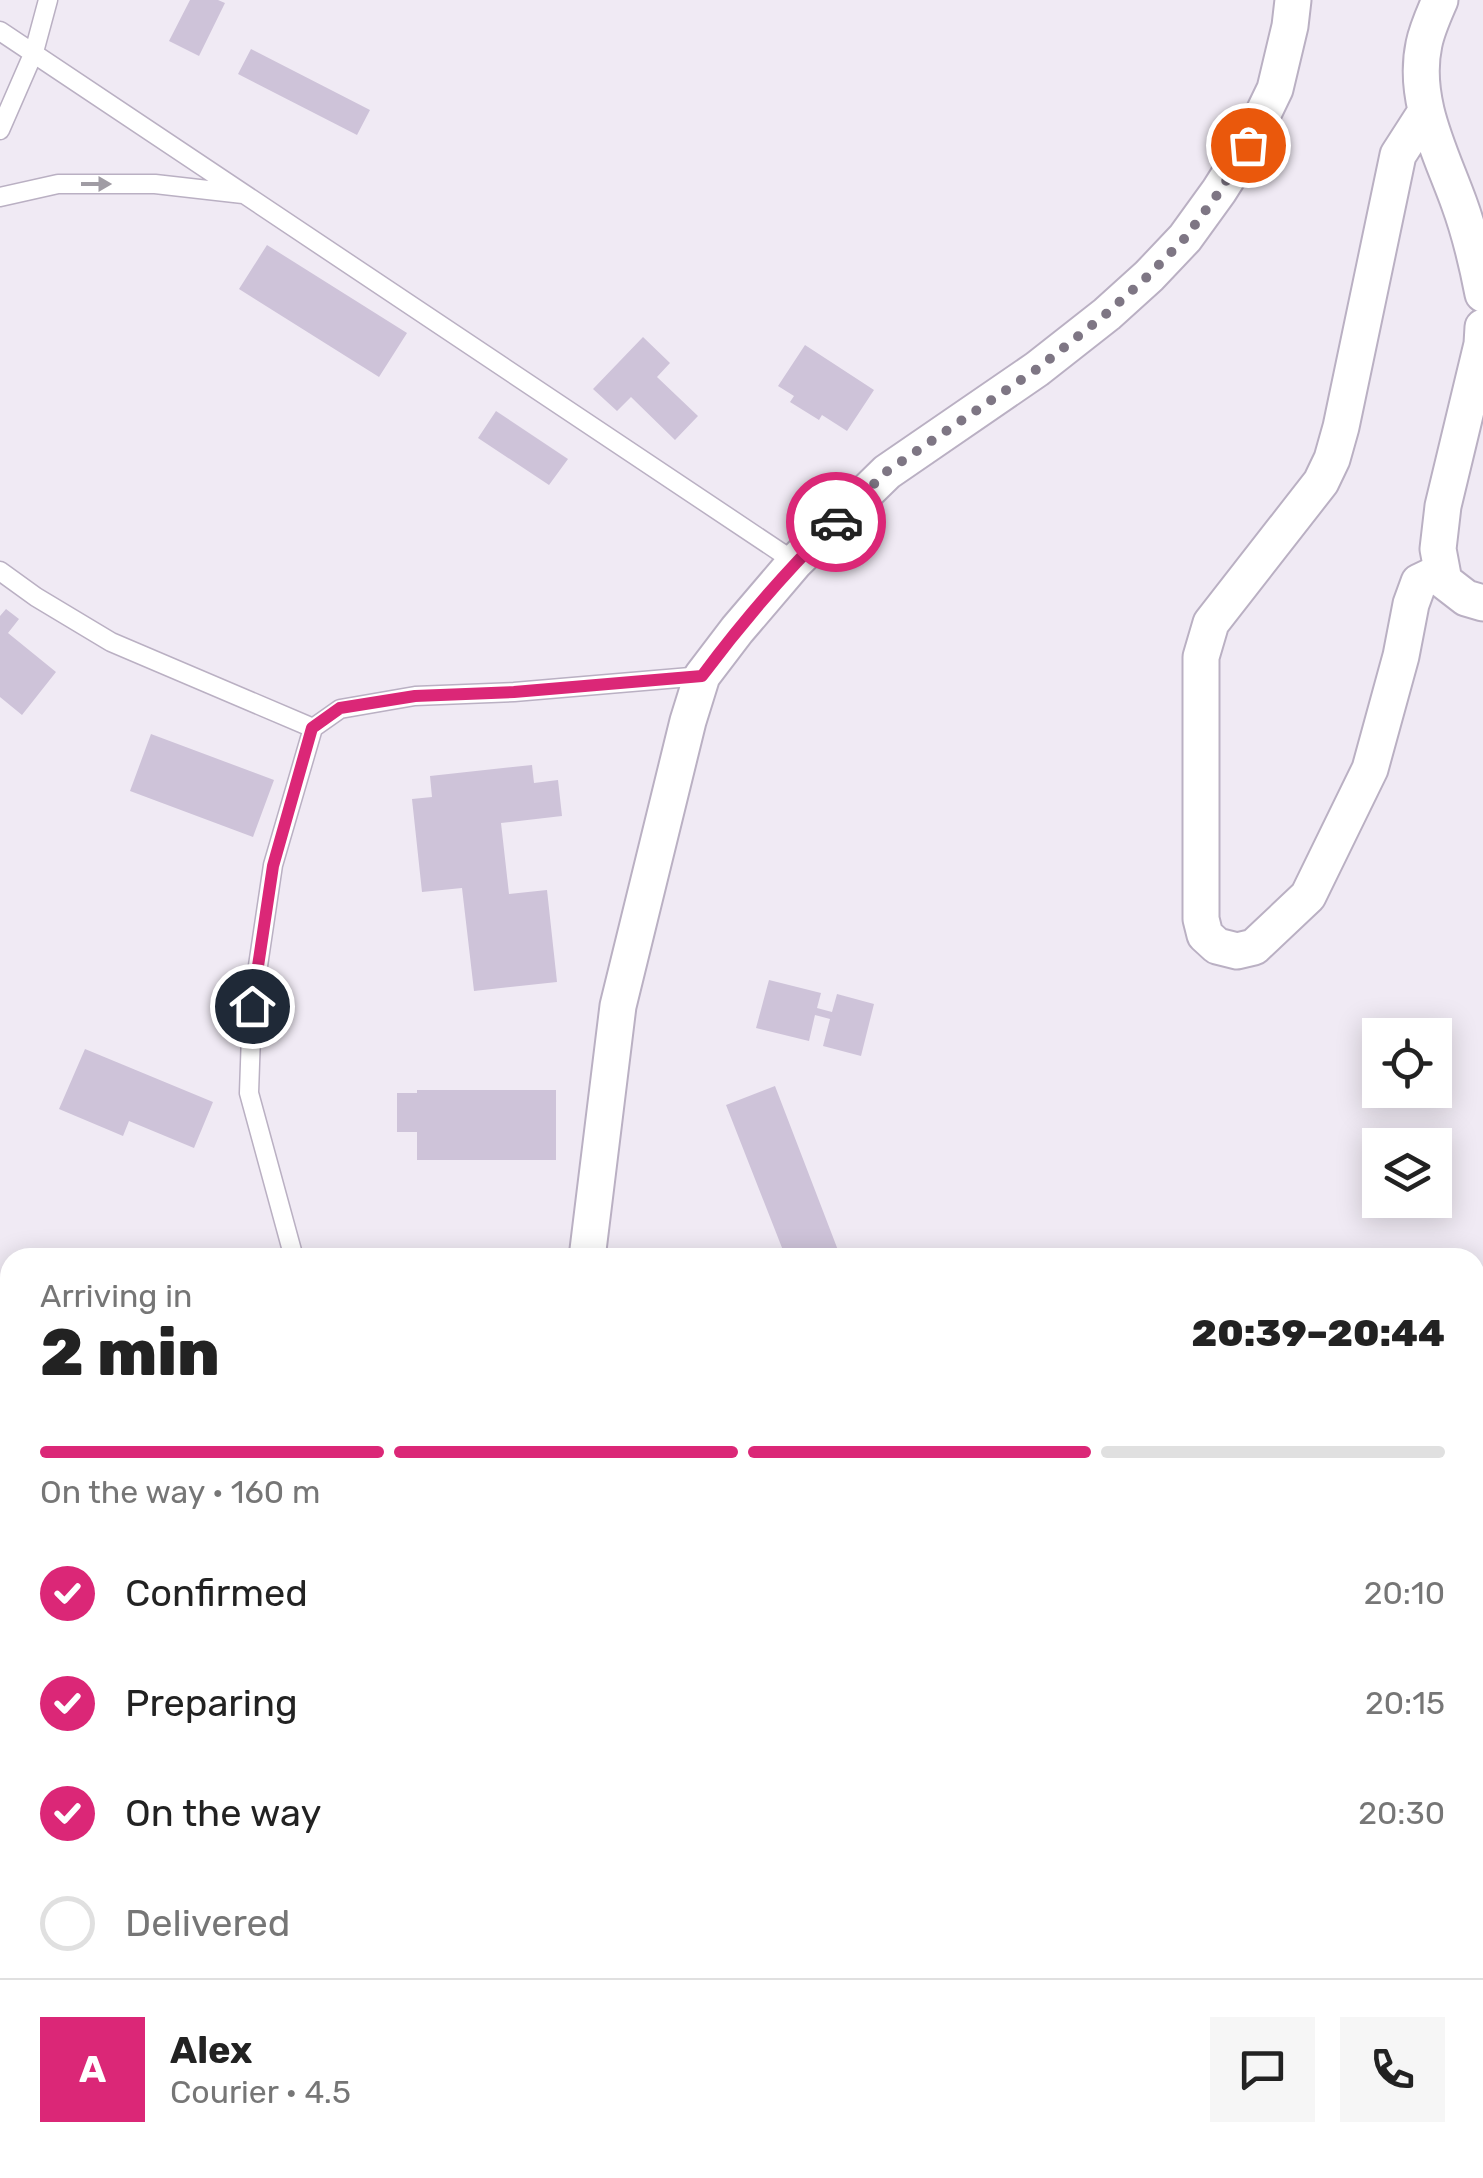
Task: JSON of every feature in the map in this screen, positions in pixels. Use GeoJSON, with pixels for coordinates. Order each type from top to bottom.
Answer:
{"type":"FeatureCollection","features":[{"type":"Feature","properties":{"kind":"street"},"geometry":{"type":"LineString","coordinates":[[588,1248],[618,1006],[702,676],[795,562],[886,472],[1037,369],[1148,276],[1185,238],[1248,145],[1275,89],[1293,0]]}},
{"type":"Feature","properties":{"kind":"street"},"geometry":{"type":"LineString","coordinates":[[1440,0],[1424,43],[1421,66],[1425,112],[1460,206],[1483,294]]}},
{"type":"Feature","properties":{"kind":"street"},"geometry":{"type":"LineString","coordinates":[[1425,112],[1398,155],[1332,458],[1321,482],[1211,622],[1201,657],[1201,919],[1205,935],[1217,946],[1236,951],[1254,947],[1308,896],[1370,770],[1401,656],[1410,604],[1419,582],[1442,571]]}},
{"type":"Feature","properties":{"kind":"street"},"geometry":{"type":"LineString","coordinates":[[1483,327],[1438,549],[1444,582],[1466,598],[1483,602]]}},
{"type":"Feature","properties":{"kind":"lane"},"geometry":{"type":"LineString","coordinates":[[0,130],[34,52],[48,0]]}},
{"type":"Feature","properties":{"kind":"lane"},"geometry":{"type":"LineString","coordinates":[[0,31],[795,562]]}},
{"type":"Feature","properties":{"kind":"lane"},"geometry":{"type":"LineString","coordinates":[[0,196],[58,184],[155,184],[248,194]]}},
{"type":"Feature","properties":{"kind":"lane"},"geometry":{"type":"LineString","coordinates":[[0,571],[111,642],[312,728]]}},
{"type":"Feature","properties":{"kind":"lane"},"geometry":{"type":"LineString","coordinates":[[291,1248],[250,1093],[252,1006],[273,866],[312,728],[340,708],[415,696],[702,676]]}},
{"type":"Feature","properties":{"kind":"building"},"geometry":{"type":"Polygon","coordinates":[[[190,0],[225,3],[199,56],[169,41],[190,0]]]}},
{"type":"Feature","properties":{"kind":"building"},"geometry":{"type":"Polygon","coordinates":[[[251,49],[370,110],[357,135],[238,74],[251,49]]]}},
{"type":"Feature","properties":{"kind":"building"},"geometry":{"type":"Polygon","coordinates":[[[267,245],[407,333],[379,377],[239,289],[267,245]]]}},
{"type":"Feature","properties":{"kind":"building"},"geometry":{"type":"Polygon","coordinates":[[[643,337],[670,363],[657,377],[698,416],[675,440],[631,397],[617,411],[593,389],[643,337]]]}},
{"type":"Feature","properties":{"kind":"building"},"geometry":{"type":"Polygon","coordinates":[[[805,345],[874,390],[847,431],[790,402],[794,396],[778,386],[805,345]]]}},
{"type":"Feature","properties":{"kind":"building"},"geometry":{"type":"Polygon","coordinates":[[[496,411],[568,459],[549,485],[478,438],[496,411]]]}},
{"type":"Feature","properties":{"kind":"building"},"geometry":{"type":"Polygon","coordinates":[[[6,609],[19,619],[8,633],[56,672],[22,715],[0,697],[0,616],[6,609]]]}},
{"type":"Feature","properties":{"kind":"building"},"geometry":{"type":"Polygon","coordinates":[[[151,734],[274,780],[253,837],[130,791],[151,734]]]}},
{"type":"Feature","properties":{"kind":"building"},"geometry":{"type":"Polygon","coordinates":[[[532,765],[534,783],[558,780],[562,816],[501,823],[509,894],[547,890],[557,982],[474,991],[462,888],[422,892],[412,799],[432,797],[430,776],[532,765]]]}},
{"type":"Feature","properties":{"kind":"building"},"geometry":{"type":"Polygon","coordinates":[[[769,980],[821,993],[817,1008],[832,1012],[837,994],[874,1004],[861,1056],[823,1046],[830,1019],[815,1015],[809,1041],[756,1028],[769,980]]]}},
{"type":"Feature","properties":{"kind":"building"},"geometry":{"type":"Polygon","coordinates":[[[85,1049],[213,1102],[194,1148],[129,1121],[123,1136],[59,1109],[85,1049]]]}},
{"type":"Feature","properties":{"kind":"building"},"geometry":{"type":"Polygon","coordinates":[[[775,1086],[837,1248],[782,1248],[726,1105],[775,1086]]]}},
{"type":"Feature","properties":{"kind":"building"},"geometry":{"type":"Polygon","coordinates":[[[556,1090],[556,1160],[417,1160],[417,1132],[397,1132],[397,1093],[556,1090]]]}},
{"type":"Feature","properties":{"kind":"way so far"},"geometry":{"type":"LineString","coordinates":[[836,522],[886,472],[1037,369],[1148,276],[1185,238],[1248,145]]}},
{"type":"Feature","properties":{"kind":"route"},"geometry":{"type":"LineString","coordinates":[[252,1006],[273,866],[312,728],[340,708],[415,696],[702,676],[795,562],[836,522]]}}]}
